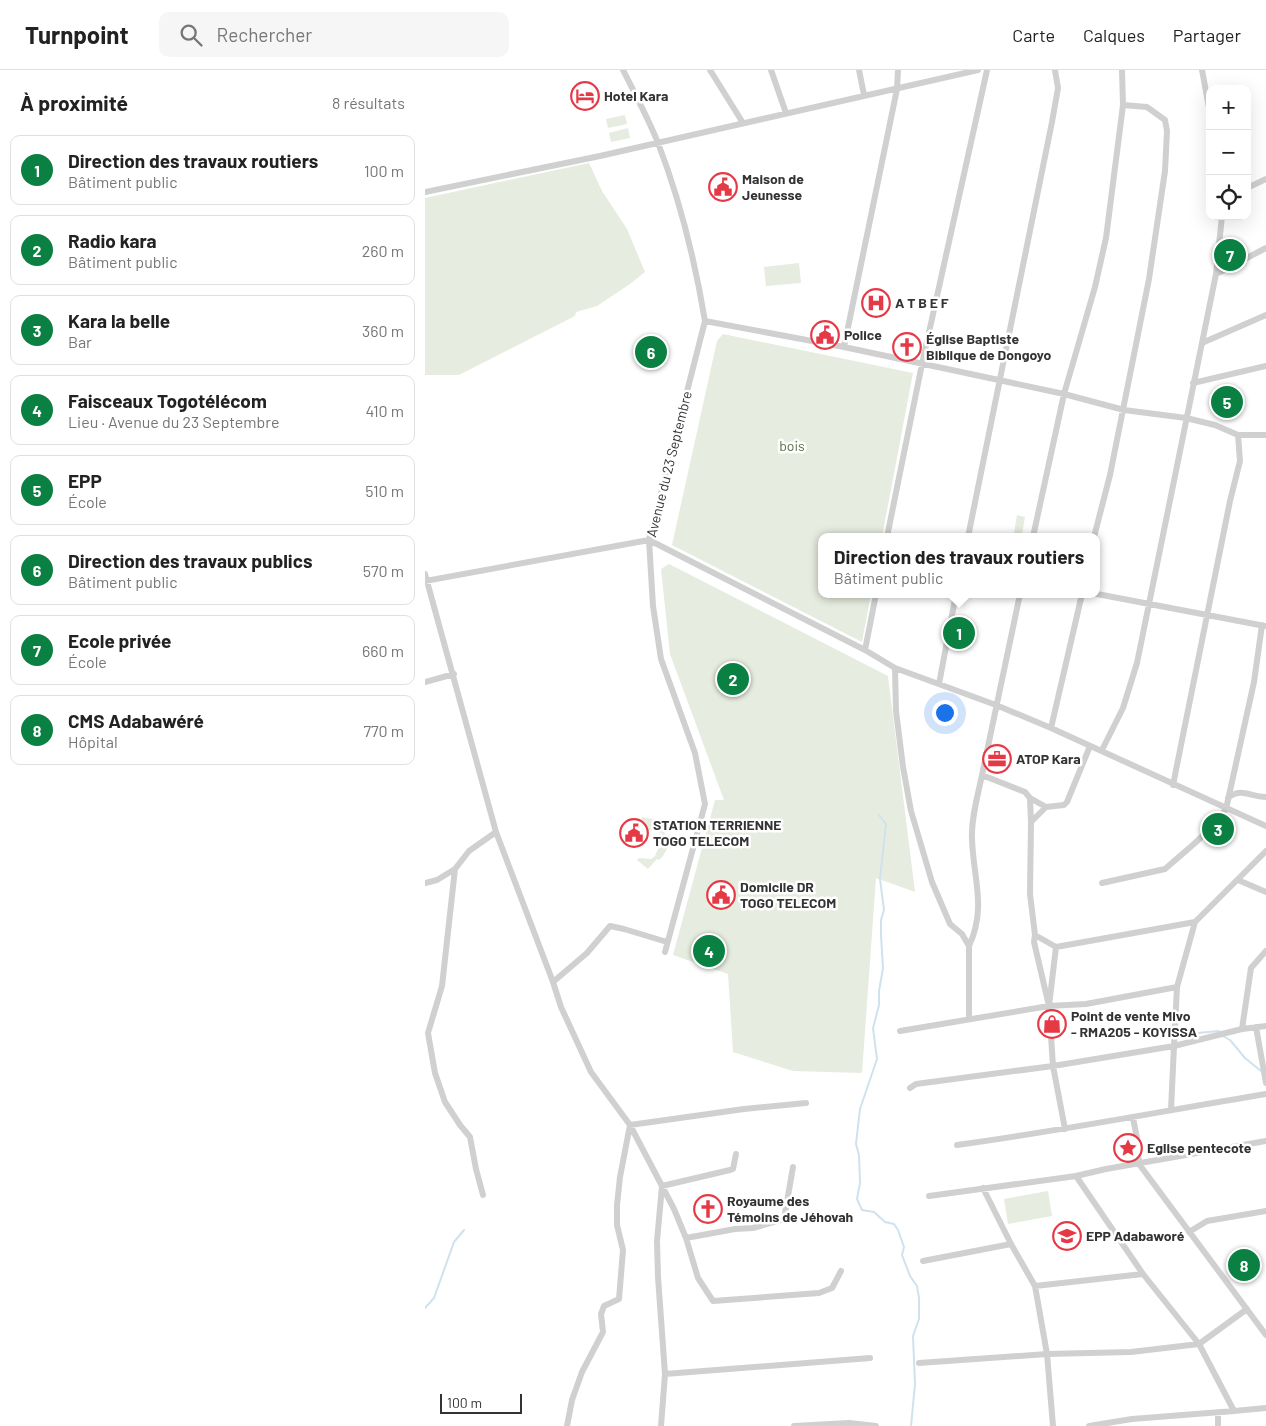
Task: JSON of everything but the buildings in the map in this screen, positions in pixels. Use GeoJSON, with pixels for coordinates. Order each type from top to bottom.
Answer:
{"type":"FeatureCollection","features":[{"type":"Feature","properties":{"kind":"street","name":"Avenue du 23 Septembre"},"geometry":{"type":"LineString","coordinates":[[623,70],[658,142],[685,227],[699,285],[705,321],[649,540],[653,606],[661,660],[695,753],[705,804],[665,952]]}},
{"type":"Feature","properties":{"kind":"street"},"geometry":{"type":"LineString","coordinates":[[710,70],[743,123]]}},
{"type":"Feature","properties":{"kind":"street"},"geometry":{"type":"LineString","coordinates":[[771,70],[786,113]]}},
{"type":"Feature","properties":{"kind":"street"},"geometry":{"type":"LineString","coordinates":[[859,70],[864,95]]}},
{"type":"Feature","properties":{"kind":"street"},"geometry":{"type":"LineString","coordinates":[[844,346],[897,89],[897,70]]}},
{"type":"Feature","properties":{"kind":"street"},"geometry":{"type":"LineString","coordinates":[[425,192],[978,70]]}},
{"type":"Feature","properties":{"kind":"street"},"geometry":{"type":"LineString","coordinates":[[888,533],[922,364],[987,70]]}},
{"type":"Feature","properties":{"kind":"street"},"geometry":{"type":"LineString","coordinates":[[969,533],[1052,122],[1058,88],[1055,70]]}},
{"type":"Feature","properties":{"kind":"street"},"geometry":{"type":"LineString","coordinates":[[1034,533],[1064,394],[1095,287],[1106,238],[1123,105],[1122,70]]}},
{"type":"Feature","properties":{"kind":"street"},"geometry":{"type":"LineString","coordinates":[[1202,70],[1206,92]]}},
{"type":"Feature","properties":{"kind":"street"},"geometry":{"type":"LineString","coordinates":[[1095,533],[1124,410],[1152,261],[1165,171],[1167,131],[1165,120],[1147,107],[1123,105]]}},
{"type":"Feature","properties":{"kind":"street"},"geometry":{"type":"LineString","coordinates":[[1251,186],[1266,180]]}},
{"type":"Feature","properties":{"kind":"street"},"geometry":{"type":"LineString","coordinates":[[1102,750],[1123,708],[1137,662],[1216,274],[1222,220]]}},
{"type":"Feature","properties":{"kind":"street"},"geometry":{"type":"LineString","coordinates":[[1216,274],[1266,248]]}},
{"type":"Feature","properties":{"kind":"street"},"geometry":{"type":"LineString","coordinates":[[1202,342],[1266,314]]}},
{"type":"Feature","properties":{"kind":"street"},"geometry":{"type":"LineString","coordinates":[[705,321],[844,346],[1064,394],[1124,410],[1186,418],[1215,425],[1238,435],[1266,435]]}},
{"type":"Feature","properties":{"kind":"street"},"geometry":{"type":"LineString","coordinates":[[1193,383],[1266,366]]}},
{"type":"Feature","properties":{"kind":"street"},"geometry":{"type":"LineString","coordinates":[[1173,785],[1240,461],[1238,435]]}},
{"type":"Feature","properties":{"kind":"street"},"geometry":{"type":"LineString","coordinates":[[841,1271],[832,1288],[819,1292],[713,1301],[698,1278],[686,1238],[674,1209],[631,1125],[591,1072],[561,1007],[496,832],[454,674],[426,579],[649,540],[865,650],[895,668],[1051,728],[1266,826]]}},
{"type":"Feature","properties":{"kind":"street"},"geometry":{"type":"LineString","coordinates":[[1100,595],[1265,624],[1226,809],[1214,825],[1165,869],[1102,883]]}},
{"type":"Feature","properties":{"kind":"street"},"geometry":{"type":"LineString","coordinates":[[865,650],[875,598]]}},
{"type":"Feature","properties":{"kind":"street"},"geometry":{"type":"LineString","coordinates":[[939,684],[956,598]]}},
{"type":"Feature","properties":{"kind":"street"},"geometry":{"type":"LineString","coordinates":[[969,1019],[969,946],[979,906],[972,837],[982,775],[1019,598]]}},
{"type":"Feature","properties":{"kind":"street"},"geometry":{"type":"LineString","coordinates":[[1051,728],[1081,598]]}},
{"type":"Feature","properties":{"kind":"street"},"geometry":{"type":"LineString","coordinates":[[895,668],[896,711],[911,811],[932,882],[950,924],[962,934],[969,946]]}},
{"type":"Feature","properties":{"kind":"street"},"geometry":{"type":"LineString","coordinates":[[425,682],[454,674]]}},
{"type":"Feature","properties":{"kind":"street"},"geometry":{"type":"LineString","coordinates":[[1031,822],[1046,807],[1067,802],[1090,746]]}},
{"type":"Feature","properties":{"kind":"street"},"geometry":{"type":"LineString","coordinates":[[982,775],[1025,792],[1030,798],[1046,807]]}},
{"type":"Feature","properties":{"kind":"street"},"geometry":{"type":"LineString","coordinates":[[1228,798],[1235,792],[1256,797],[1266,797]]}},
{"type":"Feature","properties":{"kind":"street"},"geometry":{"type":"LineString","coordinates":[[1030,798],[1030,894],[1035,935],[1034,942],[1049,1006],[1053,1066],[1065,1129]]}},
{"type":"Feature","properties":{"kind":"street"},"geometry":{"type":"LineString","coordinates":[[425,883],[437,880],[455,869],[469,851],[496,832]]}},
{"type":"Feature","properties":{"kind":"street"},"geometry":{"type":"LineString","coordinates":[[1171,1110],[1177,987],[1195,922],[1266,851]]}},
{"type":"Feature","properties":{"kind":"street"},"geometry":{"type":"LineString","coordinates":[[455,869],[442,986],[428,1033],[435,1073],[445,1102],[470,1137],[483,1195]]}},
{"type":"Feature","properties":{"kind":"street"},"geometry":{"type":"LineString","coordinates":[[1238,880],[1266,892]]}},
{"type":"Feature","properties":{"kind":"street"},"geometry":{"type":"LineString","coordinates":[[1035,935],[1056,947],[1195,922]]}},
{"type":"Feature","properties":{"kind":"street"},"geometry":{"type":"LineString","coordinates":[[553,982],[587,953],[610,926],[667,942]]}},
{"type":"Feature","properties":{"kind":"street"},"geometry":{"type":"LineString","coordinates":[[1049,1006],[1056,947]]}},
{"type":"Feature","properties":{"kind":"street"},"geometry":{"type":"LineString","coordinates":[[1242,1029],[1251,968],[1266,951]]}},
{"type":"Feature","properties":{"kind":"street"},"geometry":{"type":"LineString","coordinates":[[900,1031],[1049,1006],[1086,1004],[1177,987]]}},
{"type":"Feature","properties":{"kind":"street"},"geometry":{"type":"LineString","coordinates":[[910,1088],[916,1084],[1053,1066],[1174,1046],[1242,1029],[1266,1026]]}},
{"type":"Feature","properties":{"kind":"street"},"geometry":{"type":"LineString","coordinates":[[1255,1027],[1266,1083]]}},
{"type":"Feature","properties":{"kind":"street"},"geometry":{"type":"LineString","coordinates":[[957,1145],[1133,1118],[1266,1094]]}},
{"type":"Feature","properties":{"kind":"street"},"geometry":{"type":"LineString","coordinates":[[631,1125],[744,1109],[806,1103]]}},
{"type":"Feature","properties":{"kind":"street"},"geometry":{"type":"LineString","coordinates":[[1133,1118],[1139,1164],[1266,1335]]}},
{"type":"Feature","properties":{"kind":"street"},"geometry":{"type":"LineString","coordinates":[[567,1426],[572,1400],[581,1372],[603,1332],[601,1314],[605,1306],[619,1299],[623,1250],[617,1225],[617,1205],[620,1177],[631,1125]]}},
{"type":"Feature","properties":{"kind":"street"},"geometry":{"type":"LineString","coordinates":[[929,1196],[1076,1176],[1266,1141]]}},
{"type":"Feature","properties":{"kind":"street"},"geometry":{"type":"LineString","coordinates":[[662,1186],[733,1169],[736,1154]]}},
{"type":"Feature","properties":{"kind":"street"},"geometry":{"type":"LineString","coordinates":[[686,1238],[735,1229],[753,1228],[784,1219],[793,1167]]}},
{"type":"Feature","properties":{"kind":"street"},"geometry":{"type":"LineString","coordinates":[[1076,1176],[1143,1274],[1199,1344],[1234,1412]]}},
{"type":"Feature","properties":{"kind":"street"},"geometry":{"type":"LineString","coordinates":[[661,1426],[665,1374],[657,1241],[662,1186]]}},
{"type":"Feature","properties":{"kind":"street"},"geometry":{"type":"LineString","coordinates":[[983,1188],[1011,1244],[1035,1286],[1047,1354],[1053,1426]]}},
{"type":"Feature","properties":{"kind":"street"},"geometry":{"type":"LineString","coordinates":[[1189,1232],[1207,1221],[1266,1211]]}},
{"type":"Feature","properties":{"kind":"street"},"geometry":{"type":"LineString","coordinates":[[923,1262],[1011,1244]]}},
{"type":"Feature","properties":{"kind":"street"},"geometry":{"type":"LineString","coordinates":[[1035,1286],[1143,1274]]}},
{"type":"Feature","properties":{"kind":"street"},"geometry":{"type":"LineString","coordinates":[[919,1363],[1047,1354],[1131,1352],[1199,1344],[1247,1309]]}},
{"type":"Feature","properties":{"kind":"street"},"geometry":{"type":"LineString","coordinates":[[665,1374],[870,1358]]}},
{"type":"Feature","properties":{"kind":"street"},"geometry":{"type":"LineString","coordinates":[[1089,1426],[1132,1418],[1234,1412],[1266,1408]]}},
{"type":"Feature","properties":{"kind":"street"},"geometry":{"type":"LineString","coordinates":[[1218,1413],[1218,1426]]}},
{"type":"Feature","properties":{"kind":"street"},"geometry":{"type":"LineString","coordinates":[[794,1426],[849,1424],[876,1426]]}},
{"type":"Feature","properties":{"kind":"green space"},"geometry":{"type":"Polygon","coordinates":[[[625,115],[627,124],[608,128],[606,119],[625,115]]]}},
{"type":"Feature","properties":{"kind":"green space"},"geometry":{"type":"Polygon","coordinates":[[[628,128],[630,138],[611,142],[609,133],[628,128]]]}},
{"type":"Feature","properties":{"kind":"green space"},"geometry":{"type":"Polygon","coordinates":[[[589,163],[602,191],[627,229],[645,272],[597,306],[576,312],[575,316],[459,375],[425,375],[425,198],[589,163]]]}},
{"type":"Feature","properties":{"kind":"green space"},"geometry":{"type":"Polygon","coordinates":[[[799,263],[801,283],[766,286],[764,267],[799,263]]]}},
{"type":"Feature","properties":{"kind":"green space","name":"bois"},"geometry":{"type":"Polygon","coordinates":[[[723,334],[913,373],[883,533],[818,533],[818,598],[870,598],[862,642],[672,545],[717,341],[723,334]]]}},
{"type":"Feature","properties":{"kind":"green space"},"geometry":{"type":"Polygon","coordinates":[[[1017,515],[1025,517],[1022,533],[1014,533],[1017,515]]]}},
{"type":"Feature","properties":{"kind":"green space"},"geometry":{"type":"Polygon","coordinates":[[[669,564],[888,676],[915,892],[876,878],[862,1073],[793,1071],[733,1052],[728,974],[673,955],[715,800],[724,800],[670,654],[661,569],[669,564]]]}},
{"type":"Feature","properties":{"kind":"green space"},"geometry":{"type":"Polygon","coordinates":[[[642,817],[656,820],[666,835],[662,837],[662,833],[640,828],[642,817]]]}},
{"type":"Feature","properties":{"kind":"green space"},"geometry":{"type":"Polygon","coordinates":[[[669,845],[663,856],[659,860],[657,859],[648,869],[637,860],[639,858],[651,859],[655,856],[658,849],[669,845]]]}},
{"type":"Feature","properties":{"kind":"green space"},"geometry":{"type":"Polygon","coordinates":[[[1048,1191],[1052,1216],[1008,1224],[1004,1199],[1048,1191]]]}},
{"type":"Feature","properties":{"kind":"waterway"},"geometry":{"type":"LineString","coordinates":[[879,815],[886,824],[880,879],[884,910],[881,920],[883,968],[879,991],[879,1005],[873,1028],[877,1059],[860,1109],[856,1144],[859,1155],[860,1183],[857,1199],[862,1210],[874,1212],[885,1222],[894,1224],[904,1247],[902,1255],[910,1276],[917,1286],[919,1319],[913,1336],[915,1384],[911,1426]]}},
{"type":"Feature","properties":{"kind":"waterway"},"geometry":{"type":"LineString","coordinates":[[1198,1033],[1220,1032]]}},
{"type":"Feature","properties":{"kind":"waterway"},"geometry":{"type":"LineString","coordinates":[[1223,1036],[1230,1040],[1245,1058],[1261,1071]]}},
{"type":"Feature","properties":{"kind":"waterway"},"geometry":{"type":"LineString","coordinates":[[425,1308],[434,1298],[454,1242],[464,1230]]}},
{"type":"Feature","properties":{"kind":"place","name":"Hotel Kara"},"geometry":{"type":"Point","coordinates":[585,96]}},
{"type":"Feature","properties":{"kind":"place","name":"Maison de Jeunesse"},"geometry":{"type":"Point","coordinates":[723,187]}},
{"type":"Feature","properties":{"kind":"place","name":"Ecole privée"},"geometry":{"type":"Point","coordinates":[1230,255]}},
{"type":"Feature","properties":{"kind":"place","name":"A T B E F"},"geometry":{"type":"Point","coordinates":[876,303]}},
{"type":"Feature","properties":{"kind":"place","name":"Police"},"geometry":{"type":"Point","coordinates":[825,335]}},
{"type":"Feature","properties":{"kind":"place","name":"Église Baptiste Biblique de Dongoyo"},"geometry":{"type":"Point","coordinates":[907,347]}},
{"type":"Feature","properties":{"kind":"place","name":"Direction des travaux publics"},"geometry":{"type":"Point","coordinates":[651,352]}},
{"type":"Feature","properties":{"kind":"place","name":"EPP"},"geometry":{"type":"Point","coordinates":[1227,402]}},
{"type":"Feature","properties":{"kind":"place","name":"Direction des travaux routiers"},"geometry":{"type":"Point","coordinates":[959,633]}},
{"type":"Feature","properties":{"kind":"place","name":"Radio kara"},"geometry":{"type":"Point","coordinates":[733,679]}},
{"type":"Feature","properties":{"kind":"place","name":"ATOP Kara"},"geometry":{"type":"Point","coordinates":[997,759]}},
{"type":"Feature","properties":{"kind":"place","name":"Kara la belle"},"geometry":{"type":"Point","coordinates":[1218,829]}},
{"type":"Feature","properties":{"kind":"place","name":"STATION TERRIENNE TOGO TELECOM"},"geometry":{"type":"Point","coordinates":[634,833]}},
{"type":"Feature","properties":{"kind":"place","name":"Domicile DR TOGO TELECOM"},"geometry":{"type":"Point","coordinates":[721,895]}},
{"type":"Feature","properties":{"kind":"place","name":"Faisceaux Togotélécom"},"geometry":{"type":"Point","coordinates":[709,951]}},
{"type":"Feature","properties":{"kind":"place","name":"Point de vente Mivo - RMA205 - KOYISSA"},"geometry":{"type":"Point","coordinates":[1052,1024]}},
{"type":"Feature","properties":{"kind":"place","name":"Eglise pentecote"},"geometry":{"type":"Point","coordinates":[1128,1148]}},
{"type":"Feature","properties":{"kind":"place","name":"Royaume des Témoins de Jéhovah"},"geometry":{"type":"Point","coordinates":[708,1209]}},
{"type":"Feature","properties":{"kind":"place","name":"EPP Adabaworé"},"geometry":{"type":"Point","coordinates":[1067,1236]}},
{"type":"Feature","properties":{"kind":"place","name":"CMS Adabawéré"},"geometry":{"type":"Point","coordinates":[1244,1265]}}]}
